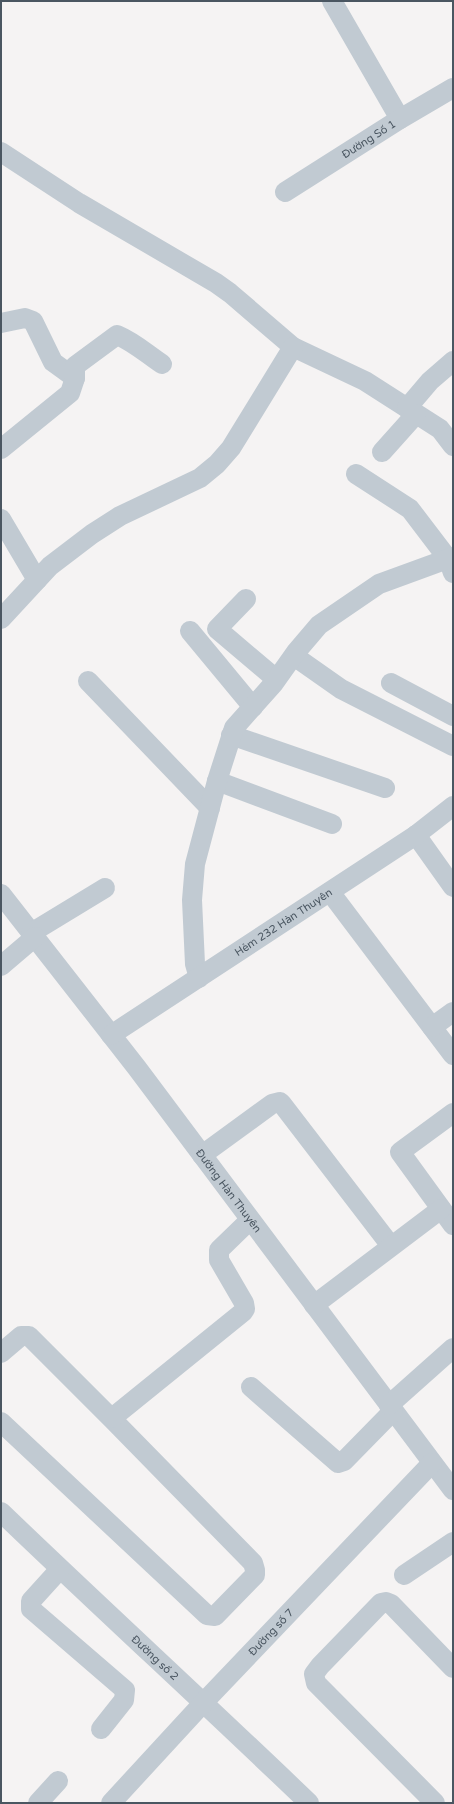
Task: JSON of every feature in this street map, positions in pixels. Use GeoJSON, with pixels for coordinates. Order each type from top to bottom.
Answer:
{"type":"FeatureCollection","features":[{"type":"Feature","properties":{"kind":"street"},"geometry":{"type":"LineString","coordinates":[[337,3],[400,118]]}},
{"type":"Feature","properties":{"kind":"street","name":"Đường Số 1"},"geometry":{"type":"LineString","coordinates":[[285,192],[400,118],[453,88]]}},
{"type":"Feature","properties":{"kind":"street"},"geometry":{"type":"LineString","coordinates":[[1,152],[79,203],[216,283],[230,293],[293,347],[365,381],[440,429],[453,446]]}},
{"type":"Feature","properties":{"kind":"street"},"geometry":{"type":"LineString","coordinates":[[1,323],[25,318],[33,321],[53,362],[75,378]]}},
{"type":"Feature","properties":{"kind":"street"},"geometry":{"type":"LineString","coordinates":[[1,449],[70,393],[75,378],[75,366],[117,335],[131,341],[147,355],[162,364]]}},
{"type":"Feature","properties":{"kind":"street"},"geometry":{"type":"LineString","coordinates":[[1,619],[50,566],[92,534],[120,516],[200,478],[217,464],[231,448],[293,347]]}},
{"type":"Feature","properties":{"kind":"street"},"geometry":{"type":"LineString","coordinates":[[382,452],[430,381],[453,360]]}},
{"type":"Feature","properties":{"kind":"street"},"geometry":{"type":"LineString","coordinates":[[199,978],[195,964],[192,900],[195,864],[217,781],[234,728],[253,707],[319,625],[379,584],[451,563],[410,509],[356,474]]}},
{"type":"Feature","properties":{"kind":"street"},"geometry":{"type":"LineString","coordinates":[[1,519],[37,580]]}},
{"type":"Feature","properties":{"kind":"street"},"geometry":{"type":"LineString","coordinates":[[246,599],[217,629],[276,679]]}},
{"type":"Feature","properties":{"kind":"street"},"geometry":{"type":"LineString","coordinates":[[190,631],[253,707]]}},
{"type":"Feature","properties":{"kind":"street"},"geometry":{"type":"LineString","coordinates":[[294,656],[341,689],[453,746]]}},
{"type":"Feature","properties":{"kind":"street"},"geometry":{"type":"LineString","coordinates":[[88,681],[210,808]]}},
{"type":"Feature","properties":{"kind":"street"},"geometry":{"type":"LineString","coordinates":[[391,683],[453,716]]}},
{"type":"Feature","properties":{"kind":"street"},"geometry":{"type":"LineString","coordinates":[[231,735],[385,788]]}},
{"type":"Feature","properties":{"kind":"street"},"geometry":{"type":"LineString","coordinates":[[217,781],[332,824]]}},
{"type":"Feature","properties":{"kind":"street","name":"Hẻm 232 Hàn Thuyên"},"geometry":{"type":"LineString","coordinates":[[111,1035],[330,892],[416,834],[453,806]]}},
{"type":"Feature","properties":{"kind":"street"},"geometry":{"type":"LineString","coordinates":[[416,834],[453,887]]}},
{"type":"Feature","properties":{"kind":"street"},"geometry":{"type":"LineString","coordinates":[[1,966],[33,935],[105,888]]}},
{"type":"Feature","properties":{"kind":"street"},"geometry":{"type":"LineString","coordinates":[[330,892],[432,1026],[451,1047]]}},
{"type":"Feature","properties":{"kind":"street","name":"Đường Hàn Thuyên"},"geometry":{"type":"LineString","coordinates":[[1,894],[111,1035],[453,1490]]}},
{"type":"Feature","properties":{"kind":"street"},"geometry":{"type":"LineString","coordinates":[[432,1026],[453,1012]]}},
{"type":"Feature","properties":{"kind":"street"},"geometry":{"type":"LineString","coordinates":[[202,1155],[272,1104],[277,1102],[282,1104],[391,1246]]}},
{"type":"Feature","properties":{"kind":"street"},"geometry":{"type":"LineString","coordinates":[[453,1113],[400,1152],[453,1226]]}},
{"type":"Feature","properties":{"kind":"street"},"geometry":{"type":"LineString","coordinates":[[314,1305],[441,1209]]}},
{"type":"Feature","properties":{"kind":"street"},"geometry":{"type":"LineString","coordinates":[[112,1418],[244,1312],[244,1303],[219,1260],[218,1254],[219,1250],[250,1220]]}},
{"type":"Feature","properties":{"kind":"street"},"geometry":{"type":"LineString","coordinates":[[1,1353],[21,1336],[29,1336],[112,1418],[252,1563],[255,1570],[255,1575],[215,1616],[207,1615],[1,1422]]}},
{"type":"Feature","properties":{"kind":"street"},"geometry":{"type":"LineString","coordinates":[[252,1387],[338,1463],[344,1461],[391,1408],[453,1348]]}},
{"type":"Feature","properties":{"kind":"street","name":"Đường số 7"},"geometry":{"type":"LineString","coordinates":[[111,1803],[204,1702],[432,1463]]}},
{"type":"Feature","properties":{"kind":"street","name":"Đường số 2"},"geometry":{"type":"LineString","coordinates":[[1,1512],[109,1616],[204,1702],[310,1803]]}},
{"type":"Feature","properties":{"kind":"street"},"geometry":{"type":"LineString","coordinates":[[404,1576],[453,1542]]}},
{"type":"Feature","properties":{"kind":"street"},"geometry":{"type":"LineString","coordinates":[[60,1568],[31,1601],[31,1609],[125,1690],[124,1700],[101,1729]]}},
{"type":"Feature","properties":{"kind":"street"},"geometry":{"type":"LineString","coordinates":[[435,1803],[316,1683],[314,1674],[381,1603],[386,1602],[391,1604],[453,1668]]}},
{"type":"Feature","properties":{"kind":"street"},"geometry":{"type":"LineString","coordinates":[[38,1803],[58,1781]]}}]}
